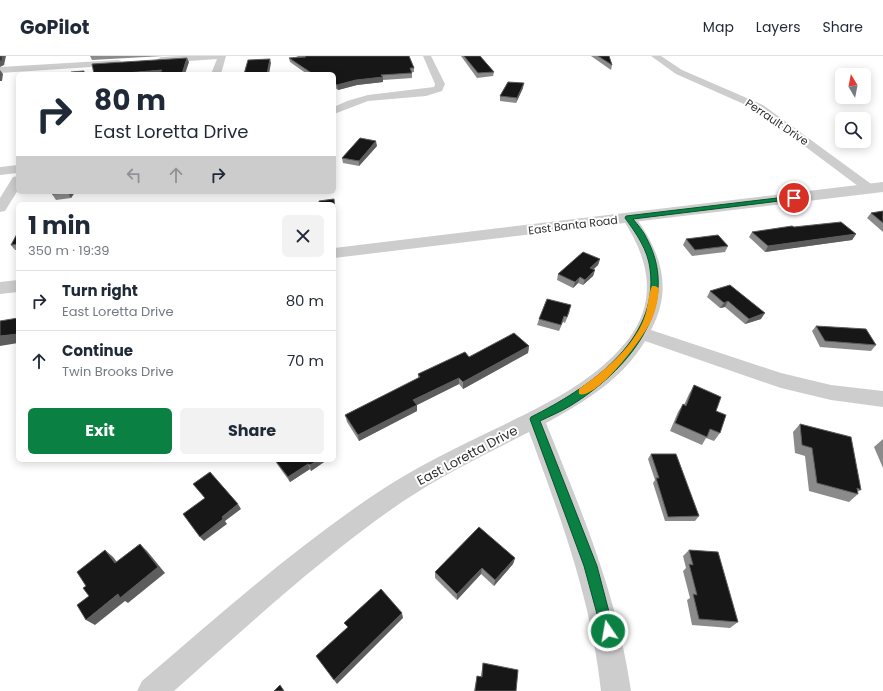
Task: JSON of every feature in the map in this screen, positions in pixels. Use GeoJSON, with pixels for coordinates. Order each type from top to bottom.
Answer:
{"type":"FeatureCollection","features":[{"type":"Feature","properties":{"kind":"street"},"geometry":{"type":"LineString","coordinates":[[151,61],[222,56],[217,72]]}},
{"type":"Feature","properties":{"kind":"street"},"geometry":{"type":"LineString","coordinates":[[336,109],[365,98],[437,90],[440,84],[427,56]]}},
{"type":"Feature","properties":{"kind":"street","name":"Perrault Drive"},"geometry":{"type":"LineString","coordinates":[[655,56],[680,74],[759,107],[877,188]]}},
{"type":"Feature","properties":{"kind":"street"},"geometry":{"type":"LineString","coordinates":[[39,71],[54,57]]}},
{"type":"Feature","properties":{"kind":"street"},"geometry":{"type":"LineString","coordinates":[[0,70],[39,71],[127,62]]}},
{"type":"Feature","properties":{"kind":"street"},"geometry":{"type":"LineString","coordinates":[[0,171],[16,169]]}},
{"type":"Feature","properties":{"kind":"street"},"geometry":{"type":"LineString","coordinates":[[0,208],[16,183]]}},
{"type":"Feature","properties":{"kind":"street","name":"East Banta Road"},"geometry":{"type":"LineString","coordinates":[[336,253],[877,188]]}},
{"type":"Feature","properties":{"kind":"street","name":"East Loretta Drive"},"geometry":{"type":"LineString","coordinates":[[152,691],[307,558],[381,503],[444,466],[567,403],[602,377],[623,357],[641,333],[654,300],[654,268],[644,239],[629,218]]}},
{"type":"Feature","properties":{"kind":"street"},"geometry":{"type":"LineString","coordinates":[[0,288],[16,286]]}},
{"type":"Feature","properties":{"kind":"street"},"geometry":{"type":"LineString","coordinates":[[641,333],[766,376],[800,386],[843,395],[883,400]]}},
{"type":"Feature","properties":{"kind":"street"},"geometry":{"type":"LineString","coordinates":[[534,419],[587,557],[598,592],[610,642],[616,691]]}},
{"type":"Feature","properties":{"kind":"building"},"geometry":{"type":"Polygon","coordinates":[[[305,56],[409,56],[414,68],[410,68],[412,73],[381,75],[383,77],[356,80],[337,85],[336,72],[310,72],[289,58],[306,57],[305,56]]]}},
{"type":"Feature","properties":{"kind":"building"},"geometry":{"type":"Polygon","coordinates":[[[464,56],[480,56],[494,72],[478,73],[464,56]]]}},
{"type":"Feature","properties":{"kind":"building"},"geometry":{"type":"Polygon","coordinates":[[[598,56],[609,56],[612,65],[598,56]]]}},
{"type":"Feature","properties":{"kind":"building"},"geometry":{"type":"Polygon","coordinates":[[[187,58],[183,72],[160,72],[162,70],[138,72],[94,72],[92,64],[187,58]]]}},
{"type":"Feature","properties":{"kind":"building"},"geometry":{"type":"Polygon","coordinates":[[[270,59],[267,72],[245,72],[248,60],[270,59]]]}},
{"type":"Feature","properties":{"kind":"building"},"geometry":{"type":"Polygon","coordinates":[[[508,82],[524,83],[517,98],[500,96],[508,82]]]}},
{"type":"Feature","properties":{"kind":"building"},"geometry":{"type":"Polygon","coordinates":[[[360,138],[376,141],[359,161],[342,158],[360,138]]]}},
{"type":"Feature","properties":{"kind":"building"},"geometry":{"type":"Polygon","coordinates":[[[334,199],[334,202],[319,202],[334,199]]]}},
{"type":"Feature","properties":{"kind":"building"},"geometry":{"type":"Polygon","coordinates":[[[883,211],[883,223],[871,213],[883,211]]]}},
{"type":"Feature","properties":{"kind":"building"},"geometry":{"type":"Polygon","coordinates":[[[841,222],[856,234],[768,246],[752,232],[792,226],[841,222]]]}},
{"type":"Feature","properties":{"kind":"building"},"geometry":{"type":"Polygon","coordinates":[[[718,235],[728,246],[695,250],[686,239],[718,235]]]}},
{"type":"Feature","properties":{"kind":"building"},"geometry":{"type":"Polygon","coordinates":[[[16,236],[16,244],[11,245],[16,236]]]}},
{"type":"Feature","properties":{"kind":"building"},"geometry":{"type":"Polygon","coordinates":[[[583,252],[600,259],[590,268],[595,270],[585,280],[580,277],[575,282],[558,274],[583,252]]]}},
{"type":"Feature","properties":{"kind":"building"},"geometry":{"type":"Polygon","coordinates":[[[730,285],[765,313],[749,319],[728,301],[724,303],[710,291],[730,285]]]}},
{"type":"Feature","properties":{"kind":"building"},"geometry":{"type":"Polygon","coordinates":[[[547,299],[571,305],[567,317],[564,316],[561,325],[539,319],[547,299]]]}},
{"type":"Feature","properties":{"kind":"building"},"geometry":{"type":"Polygon","coordinates":[[[16,318],[16,334],[0,336],[0,321],[16,318]]]}},
{"type":"Feature","properties":{"kind":"building"},"geometry":{"type":"Polygon","coordinates":[[[816,326],[866,329],[876,345],[825,341],[816,326]]]}},
{"type":"Feature","properties":{"kind":"building"},"geometry":{"type":"Polygon","coordinates":[[[514,333],[529,346],[463,382],[459,378],[413,400],[417,405],[358,435],[345,415],[420,377],[418,374],[465,352],[469,357],[514,333]]]}},
{"type":"Feature","properties":{"kind":"building"},"geometry":{"type":"Polygon","coordinates":[[[694,385],[721,397],[716,411],[726,415],[720,433],[710,429],[707,437],[675,423],[683,404],[686,406],[694,385]]]}},
{"type":"Feature","properties":{"kind":"building"},"geometry":{"type":"Polygon","coordinates":[[[800,424],[851,437],[861,490],[857,488],[858,494],[817,483],[812,448],[802,445],[800,424]]]}},
{"type":"Feature","properties":{"kind":"building"},"geometry":{"type":"Polygon","coordinates":[[[651,454],[676,454],[699,516],[668,517],[656,478],[659,478],[651,454]]]}},
{"type":"Feature","properties":{"kind":"building"},"geometry":{"type":"Polygon","coordinates":[[[277,462],[315,462],[310,465],[308,464],[288,477],[277,462]]]}},
{"type":"Feature","properties":{"kind":"building"},"geometry":{"type":"Polygon","coordinates":[[[210,472],[238,504],[222,517],[223,519],[200,537],[183,514],[205,498],[193,484],[210,472]]]}},
{"type":"Feature","properties":{"kind":"building"},"geometry":{"type":"Polygon","coordinates":[[[479,527],[515,558],[495,580],[482,568],[457,594],[435,572],[479,527]]]}},
{"type":"Feature","properties":{"kind":"building"},"geometry":{"type":"Polygon","coordinates":[[[140,544],[158,567],[120,598],[118,594],[86,620],[77,605],[89,596],[83,588],[86,586],[77,572],[105,550],[115,563],[140,544]]]}},
{"type":"Feature","properties":{"kind":"building"},"geometry":{"type":"Polygon","coordinates":[[[689,550],[718,552],[738,622],[699,619],[693,594],[697,595],[689,564],[693,565],[689,550]]]}},
{"type":"Feature","properties":{"kind":"building"},"geometry":{"type":"Polygon","coordinates":[[[381,589],[402,613],[334,680],[316,656],[348,627],[344,623],[381,589]]]}},
{"type":"Feature","properties":{"kind":"building"},"geometry":{"type":"Polygon","coordinates":[[[483,663],[518,670],[516,691],[475,691],[477,676],[482,677],[483,663]]]}},
{"type":"Feature","properties":{"kind":"building"},"geometry":{"type":"Polygon","coordinates":[[[280,685],[284,691],[274,691],[280,685]]]}},
{"type":"Feature","properties":{"kind":"slow traffic"},"geometry":{"type":"LineString","coordinates":[[583,392],[602,377],[623,357],[636,341],[644,329],[652,308],[655,288]]}},
{"type":"Feature","properties":{"kind":"route"},"geometry":{"type":"LineString","coordinates":[[608,631],[590,566],[534,419],[567,403],[602,377],[623,357],[644,329],[654,300],[654,268],[649,249],[640,232],[629,218],[794,198]]}}]}
